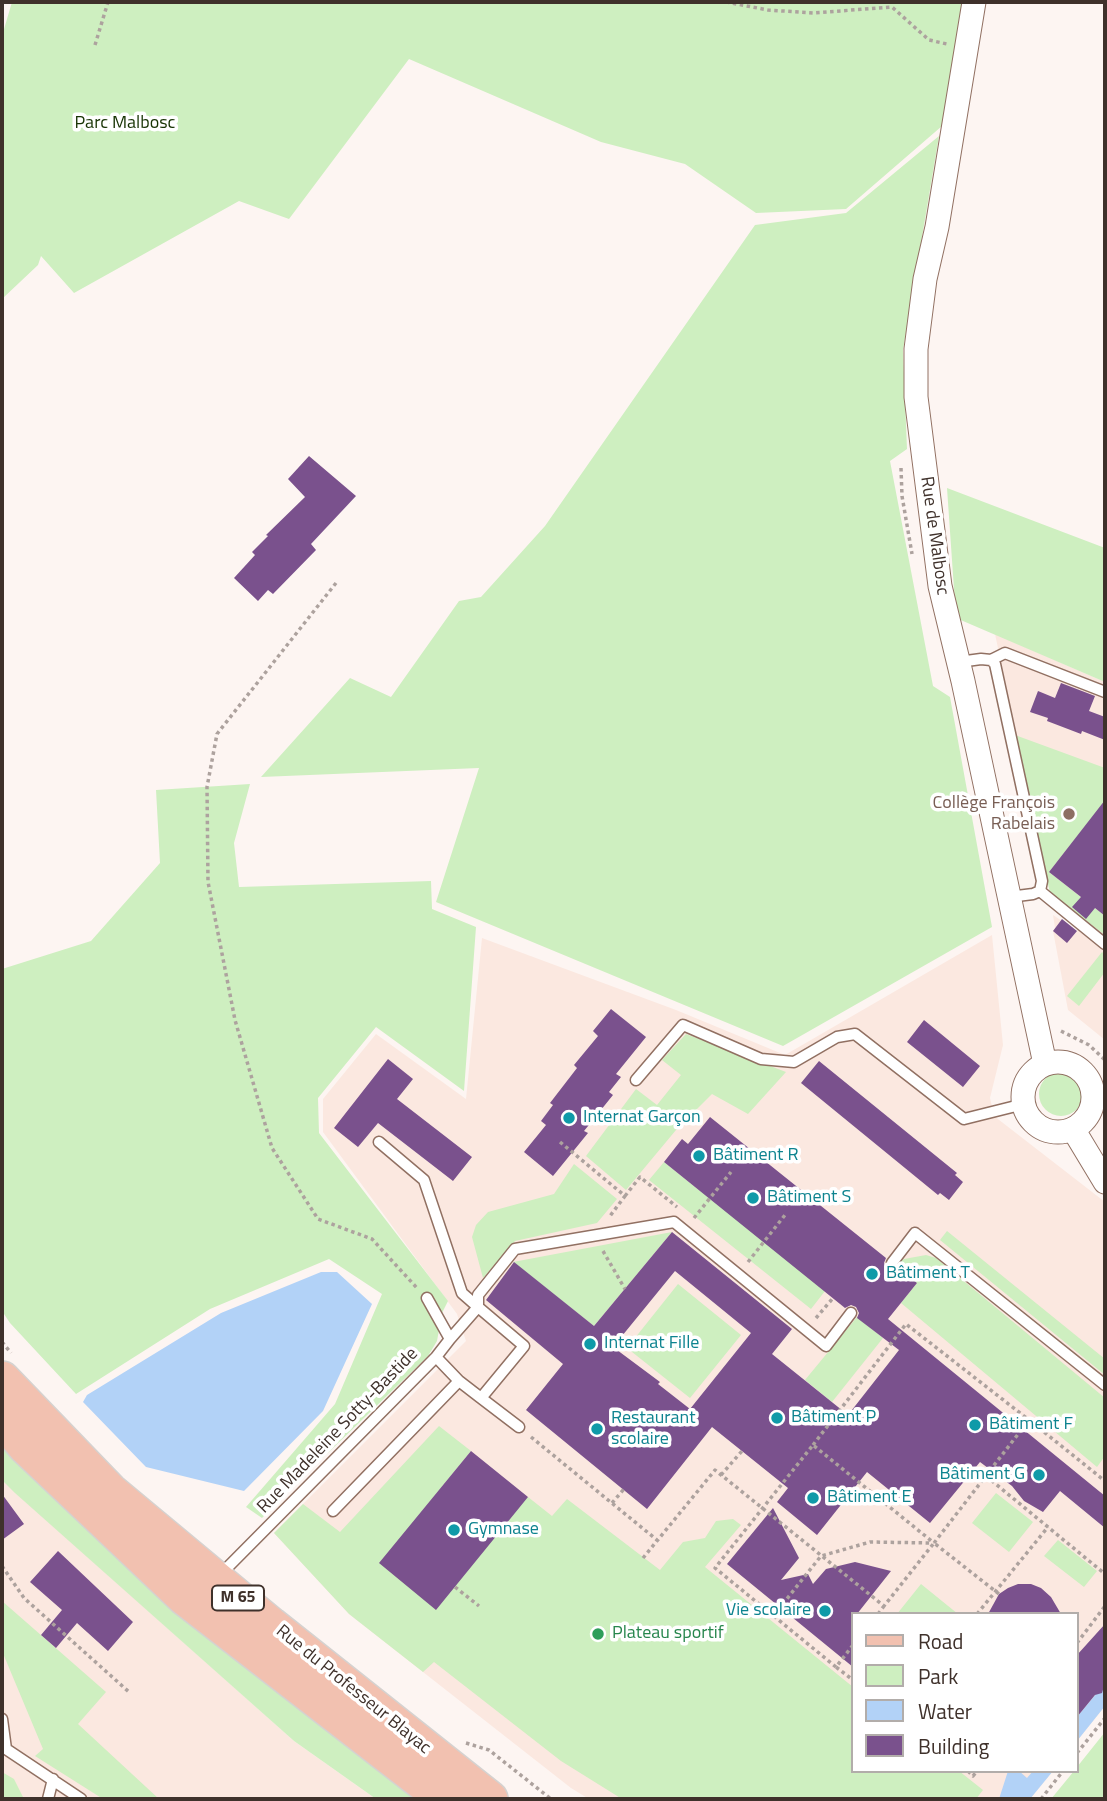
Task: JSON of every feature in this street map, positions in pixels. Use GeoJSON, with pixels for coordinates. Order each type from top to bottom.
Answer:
{"type":"FeatureCollection","features":[{"type":"Feature","properties":{"kind":"main road","name":"Rue du Professeur Blayac"},"geometry":{"type":"LineString","coordinates":[[2,1379],[110,1491],[215,1579],[490,1799]]}},
{"type":"Feature","properties":{"kind":"main road","name":"Rue du Professeur Blayac"},"geometry":{"type":"LineString","coordinates":[[2,1418],[25,1446],[185,1598],[444,1799]]}},
{"type":"Feature","properties":{"kind":"street","name":"Rue de Malbosc"},"geometry":{"type":"LineString","coordinates":[[974,2],[937,228],[925,279],[916,349],[916,397],[940,586],[959,662],[1045,1064]]}},
{"type":"Feature","properties":{"kind":"street"},"geometry":{"type":"LineString","coordinates":[[1069,1063],[1088,1078],[1093,1090],[1093,1102],[1083,1122],[1073,1129],[1050,1131],[1028,1116],[1023,1092],[1027,1080],[1045,1064],[1069,1063]]}},
{"type":"Feature","properties":{"kind":"street"},"geometry":{"type":"LineString","coordinates":[[1073,1129],[1105,1182]]}},
{"type":"Feature","properties":{"kind":"lane"},"geometry":{"type":"LineString","coordinates":[[959,662],[991,660],[1006,653],[1105,692]]}},
{"type":"Feature","properties":{"kind":"lane"},"geometry":{"type":"LineString","coordinates":[[991,660],[995,664],[1042,881],[1040,891]]}},
{"type":"Feature","properties":{"kind":"lane"},"geometry":{"type":"LineString","coordinates":[[1009,897],[1040,891]]}},
{"type":"Feature","properties":{"kind":"lane"},"geometry":{"type":"LineString","coordinates":[[1040,891],[1105,944]]}},
{"type":"Feature","properties":{"kind":"lane"},"geometry":{"type":"LineString","coordinates":[[636,1080],[683,1025],[761,1059],[794,1062],[837,1037],[855,1034],[964,1119],[1024,1104]]}},
{"type":"Feature","properties":{"kind":"lane"},"geometry":{"type":"LineString","coordinates":[[379,1142],[424,1180],[462,1293],[524,1346],[481,1398]]}},
{"type":"Feature","properties":{"kind":"lane","name":"Rue Madeleine Sotty-Bastide"},"geometry":{"type":"LineString","coordinates":[[215,1579],[230,1567],[436,1357],[478,1307],[478,1296],[515,1249],[674,1222],[826,1346],[852,1313]]}},
{"type":"Feature","properties":{"kind":"lane"},"geometry":{"type":"LineString","coordinates":[[892,1263],[915,1233],[1105,1385]]}},
{"type":"Feature","properties":{"kind":"lane"},"geometry":{"type":"LineString","coordinates":[[426,1298],[450,1339]]}},
{"type":"Feature","properties":{"kind":"lane"},"geometry":{"type":"LineString","coordinates":[[436,1357],[460,1381],[519,1427]]}},
{"type":"Feature","properties":{"kind":"lane"},"geometry":{"type":"LineString","coordinates":[[333,1511],[460,1381]]}},
{"type":"Feature","properties":{"kind":"lane"},"geometry":{"type":"LineString","coordinates":[[2,1719],[4,1748],[81,1799]]}},
{"type":"Feature","properties":{"kind":"lane"},"geometry":{"type":"LineString","coordinates":[[48,1799],[53,1780]]}},
{"type":"Feature","properties":{"kind":"path"},"geometry":{"type":"LineString","coordinates":[[95,45],[108,2]]}},
{"type":"Feature","properties":{"kind":"path"},"geometry":{"type":"LineString","coordinates":[[726,2],[768,10],[813,13],[892,7],[929,40],[966,49]]}},
{"type":"Feature","properties":{"kind":"path"},"geometry":{"type":"LineString","coordinates":[[912,559],[902,496],[901,468],[927,476]]}},
{"type":"Feature","properties":{"kind":"path"},"geometry":{"type":"LineString","coordinates":[[336,583],[217,734],[207,787],[208,882],[235,1020],[272,1148],[318,1219],[372,1239],[426,1298]]}},
{"type":"Feature","properties":{"kind":"path"},"geometry":{"type":"LineString","coordinates":[[1039,1034],[1062,1031],[1089,1045],[1105,1060]]}},
{"type":"Feature","properties":{"kind":"path"},"geometry":{"type":"LineString","coordinates":[[560,1142],[625,1196],[594,1236],[625,1289]]}},
{"type":"Feature","properties":{"kind":"path"},"geometry":{"type":"LineString","coordinates":[[693,1220],[731,1172]]}},
{"type":"Feature","properties":{"kind":"path"},"geometry":{"type":"LineString","coordinates":[[747,1263],[785,1215]]}},
{"type":"Feature","properties":{"kind":"path"},"geometry":{"type":"LineString","coordinates":[[852,1680],[715,1568],[906,1324],[1105,1481]]}},
{"type":"Feature","properties":{"kind":"path"},"geometry":{"type":"LineString","coordinates":[[880,1612],[1029,1420]]}},
{"type":"Feature","properties":{"kind":"path"},"geometry":{"type":"LineString","coordinates":[[519,1427],[657,1540]]}},
{"type":"Feature","properties":{"kind":"path"},"geometry":{"type":"LineString","coordinates":[[813,1445],[997,1593]]}},
{"type":"Feature","properties":{"kind":"path"},"geometry":{"type":"LineString","coordinates":[[721,1475],[742,1451]]}},
{"type":"Feature","properties":{"kind":"path"},"geometry":{"type":"LineString","coordinates":[[643,1558],[715,1470],[884,1606]]}},
{"type":"Feature","properties":{"kind":"path"},"geometry":{"type":"LineString","coordinates":[[986,1476],[1105,1574]]}},
{"type":"Feature","properties":{"kind":"path"},"geometry":{"type":"LineString","coordinates":[[612,1503],[624,1489]]}},
{"type":"Feature","properties":{"kind":"path"},"geometry":{"type":"LineString","coordinates":[[979,1612],[1048,1527]]}},
{"type":"Feature","properties":{"kind":"path"},"geometry":{"type":"LineString","coordinates":[[774,1615],[821,1556],[870,1542],[934,1543]]}},
{"type":"Feature","properties":{"kind":"path"},"geometry":{"type":"LineString","coordinates":[[2,1566],[24,1598],[129,1692]]}},
{"type":"Feature","properties":{"kind":"path"},"geometry":{"type":"LineString","coordinates":[[455,1587],[479,1606]]}},
{"type":"Feature","properties":{"kind":"path"},"geometry":{"type":"LineString","coordinates":[[1079,1640],[1105,1606]]}},
{"type":"Feature","properties":{"kind":"path"},"geometry":{"type":"LineString","coordinates":[[836,1667],[852,1646]]}},
{"type":"Feature","properties":{"kind":"path"},"geometry":{"type":"LineString","coordinates":[[1079,1750],[1105,1718]]}},
{"type":"Feature","properties":{"kind":"path"},"geometry":{"type":"LineString","coordinates":[[1041,1799],[1061,1773]]}},
{"type":"Feature","properties":{"kind":"shaded area","name":"Collège François Rabelais"},"geometry":{"type":"Polygon","coordinates":[[[995,634],[1105,682],[1105,1040],[1068,1010],[1053,931],[1053,915],[1077,931],[1085,921],[1050,893],[995,634]]]}},
{"type":"Feature","properties":{"kind":"shaded area"},"geometry":{"type":"Polygon","coordinates":[[[992,935],[1003,1045],[990,1098],[994,1116],[1105,1202],[1105,1706],[1079,1738],[1079,1612],[852,1612],[852,1773],[1051,1773],[1030,1799],[589,1799],[571,1788],[349,1614],[274,1533],[466,1341],[457,1314],[323,1132],[323,1099],[376,1034],[466,1099],[482,938],[676,1010],[785,1055],[992,935]]]}},
{"type":"Feature","properties":{"kind":"shaded area"},"geometry":{"type":"Polygon","coordinates":[[[2,1480],[294,1741],[376,1799],[2,1799],[2,1480]]]}},
{"type":"Feature","properties":{"kind":"green space","name":"Parc Malbosc"},"geometry":{"type":"Polygon","coordinates":[[[12,2],[964,2],[942,126],[846,209],[756,213],[685,164],[601,142],[409,59],[289,219],[239,201],[74,293],[41,256],[38,265],[2,299],[2,36],[12,2]]]}},
{"type":"Feature","properties":{"kind":"green space"},"geometry":{"type":"Polygon","coordinates":[[[939,136],[903,350],[907,449],[890,461],[933,686],[950,697],[992,927],[783,1046],[436,902],[479,768],[261,777],[350,678],[391,697],[459,601],[481,597],[545,526],[755,225],[846,213],[939,136]]]}},
{"type":"Feature","properties":{"kind":"green space"},"geometry":{"type":"Polygon","coordinates":[[[947,488],[1105,548],[1105,682],[956,618],[947,488]]]}},
{"type":"Feature","properties":{"kind":"green space"},"geometry":{"type":"Polygon","coordinates":[[[1015,735],[1105,768],[1105,808],[1101,806],[1049,872],[1105,916],[1105,935],[1050,893],[1015,735]]]}},
{"type":"Feature","properties":{"kind":"green space"},"geometry":{"type":"Polygon","coordinates":[[[250,784],[234,843],[239,887],[431,881],[432,909],[476,927],[464,1091],[376,1027],[318,1098],[319,1133],[448,1301],[437,1323],[437,1341],[428,1356],[317,1461],[262,1518],[246,1507],[335,1404],[382,1294],[329,1259],[210,1309],[76,1394],[2,1311],[2,969],[91,941],[160,863],[156,790],[250,784]]]}},
{"type":"Feature","properties":{"kind":"green space"},"geometry":{"type":"Polygon","coordinates":[[[1102,952],[1105,955],[1105,972],[1079,1006],[1067,996],[1102,952]]]}},
{"type":"Feature","properties":{"kind":"green space"},"geometry":{"type":"Polygon","coordinates":[[[686,1034],[786,1072],[748,1114],[712,1094],[676,1130],[626,1190],[586,1156],[636,1089],[657,1105],[681,1075],[662,1060],[686,1034]]]}},
{"type":"Feature","properties":{"kind":"green space"},"geometry":{"type":"Polygon","coordinates":[[[1061,1072],[1076,1079],[1083,1094],[1076,1109],[1061,1116],[1046,1109],[1039,1094],[1046,1079],[1061,1072]]]}},
{"type":"Feature","properties":{"kind":"green space"},"geometry":{"type":"Polygon","coordinates":[[[664,1162],[700,1191],[794,1185],[812,1198],[772,1248],[825,1291],[811,1309],[649,1180],[664,1162]]]}},
{"type":"Feature","properties":{"kind":"green space"},"geometry":{"type":"Polygon","coordinates":[[[574,1164],[617,1199],[597,1223],[515,1241],[483,1278],[472,1237],[476,1225],[488,1212],[554,1194],[574,1164]]]}},
{"type":"Feature","properties":{"kind":"green space"},"geometry":{"type":"Polygon","coordinates":[[[947,1231],[1105,1359],[1105,1375],[940,1240],[947,1231]]]}},
{"type":"Feature","properties":{"kind":"green space"},"geometry":{"type":"Polygon","coordinates":[[[672,1232],[594,1326],[513,1262],[672,1232]]]}},
{"type":"Feature","properties":{"kind":"green space"},"geometry":{"type":"Polygon","coordinates":[[[926,1255],[936,1258],[1105,1398],[1105,1456],[1097,1467],[901,1303],[917,1283],[895,1265],[904,1259],[926,1255]]]}},
{"type":"Feature","properties":{"kind":"green space"},"geometry":{"type":"Polygon","coordinates":[[[678,1284],[741,1335],[690,1398],[627,1348],[678,1284]]]}},
{"type":"Feature","properties":{"kind":"green space"},"geometry":{"type":"Polygon","coordinates":[[[857,1317],[883,1338],[832,1402],[805,1380],[857,1317]]]}},
{"type":"Feature","properties":{"kind":"green space","name":"Plateau sportif"},"geometry":{"type":"Polygon","coordinates":[[[439,1426],[471,1451],[380,1563],[528,1497],[552,1516],[567,1499],[660,1570],[683,1542],[705,1538],[716,1521],[733,1519],[741,1525],[705,1567],[852,1686],[852,1773],[962,1773],[983,1790],[976,1799],[622,1799],[561,1761],[434,1662],[423,1672],[349,1614],[274,1533],[303,1504],[340,1532],[439,1426]]]}},
{"type":"Feature","properties":{"kind":"green space"},"geometry":{"type":"Polygon","coordinates":[[[2,1443],[185,1617],[376,1769],[418,1799],[376,1799],[294,1741],[2,1480],[2,1443]]]}},
{"type":"Feature","properties":{"kind":"green space"},"geometry":{"type":"Polygon","coordinates":[[[996,1493],[1033,1522],[1009,1552],[972,1523],[996,1493]]]}},
{"type":"Feature","properties":{"kind":"green space"},"geometry":{"type":"Polygon","coordinates":[[[1058,1540],[1097,1571],[1084,1587],[1044,1556],[1058,1540]]]}},
{"type":"Feature","properties":{"kind":"green space"},"geometry":{"type":"Polygon","coordinates":[[[921,1584],[956,1612],[899,1612],[921,1584]]]}},
{"type":"Feature","properties":{"kind":"green space"},"geometry":{"type":"Polygon","coordinates":[[[2,1601],[106,1692],[78,1724],[159,1799],[103,1799],[35,1756],[43,1749],[2,1651],[2,1601]]]}},
{"type":"Feature","properties":{"kind":"green space"},"geometry":{"type":"Polygon","coordinates":[[[1105,1732],[1105,1799],[1051,1799],[1072,1773],[1079,1773],[1079,1764],[1105,1732]]]}},
{"type":"Feature","properties":{"kind":"green space"},"geometry":{"type":"Polygon","coordinates":[[[2,1772],[14,1779],[24,1799],[2,1799],[2,1772]]]}},
{"type":"Feature","properties":{"kind":"water"},"geometry":{"type":"Polygon","coordinates":[[[321,1272],[337,1272],[372,1304],[323,1411],[244,1491],[146,1467],[83,1402],[87,1395],[221,1313],[321,1272]]]}},
{"type":"Feature","properties":{"kind":"water"},"geometry":{"type":"Polygon","coordinates":[[[1101,1688],[1105,1691],[1105,1706],[1079,1738],[1079,1715],[1101,1688]]]}},
{"type":"Feature","properties":{"kind":"water"},"geometry":{"type":"Polygon","coordinates":[[[1007,1773],[1021,1773],[1027,1778],[1031,1773],[1051,1773],[1030,1799],[999,1799],[1007,1773]]]}},
{"type":"Feature","properties":{"kind":"building"},"geometry":{"type":"Polygon","coordinates":[[[309,456],[356,496],[311,544],[316,550],[273,594],[268,590],[258,601],[234,578],[255,555],[252,552],[268,536],[266,535],[305,497],[288,479],[309,456]]]}},
{"type":"Feature","properties":{"kind":"building"},"geometry":{"type":"Polygon","coordinates":[[[1061,683],[1095,696],[1089,711],[1105,717],[1105,740],[1082,731],[1081,734],[1030,712],[1038,691],[1055,698],[1061,683]]]}},
{"type":"Feature","properties":{"kind":"building"},"geometry":{"type":"Polygon","coordinates":[[[1105,800],[1105,916],[1095,908],[1086,919],[1072,907],[1081,897],[1049,872],[1105,800]]]}},
{"type":"Feature","properties":{"kind":"building"},"geometry":{"type":"Polygon","coordinates":[[[1062,919],[1077,931],[1067,943],[1053,931],[1062,919]]]}},
{"type":"Feature","properties":{"kind":"building"},"geometry":{"type":"Polygon","coordinates":[[[611,1009],[646,1037],[616,1074],[621,1077],[609,1092],[613,1095],[584,1131],[588,1133],[553,1176],[524,1152],[546,1125],[541,1121],[553,1105],[550,1103],[577,1068],[574,1065],[598,1036],[593,1031],[611,1009]]]}},
{"type":"Feature","properties":{"kind":"building"},"geometry":{"type":"Polygon","coordinates":[[[924,1020],[980,1066],[963,1087],[907,1042],[924,1020]]]}},
{"type":"Feature","properties":{"kind":"building"},"geometry":{"type":"Polygon","coordinates":[[[388,1059],[413,1079],[397,1099],[472,1157],[453,1181],[378,1123],[358,1147],[334,1128],[388,1059]]]}},
{"type":"Feature","properties":{"kind":"building"},"geometry":{"type":"Polygon","coordinates":[[[819,1061],[957,1173],[955,1175],[963,1182],[949,1200],[940,1193],[938,1195],[801,1083],[819,1061]]]}},
{"type":"Feature","properties":{"kind":"building"},"geometry":{"type":"Polygon","coordinates":[[[710,1117],[886,1258],[884,1263],[887,1269],[892,1271],[898,1268],[917,1283],[888,1319],[1105,1496],[1105,1528],[1060,1491],[1043,1512],[1024,1501],[1012,1486],[980,1462],[930,1523],[867,1472],[817,1535],[777,1502],[788,1488],[712,1427],[647,1509],[526,1410],[563,1364],[486,1300],[514,1262],[594,1326],[672,1232],[792,1329],[772,1354],[848,1415],[899,1350],[857,1318],[859,1313],[856,1307],[851,1305],[845,1308],[664,1162],[682,1139],[688,1144],[710,1117]],[[675,1271],[613,1347],[660,1382],[658,1384],[690,1409],[751,1333],[675,1271]]]}},
{"type":"Feature","properties":{"kind":"building","name":"Gymnase"},"geometry":{"type":"Polygon","coordinates":[[[471,1451],[528,1497],[436,1610],[379,1563],[471,1451]]]}},
{"type":"Feature","properties":{"kind":"building"},"geometry":{"type":"Polygon","coordinates":[[[2,1494],[24,1524],[2,1540],[2,1494]]]}},
{"type":"Feature","properties":{"kind":"building"},"geometry":{"type":"Polygon","coordinates":[[[773,1508],[799,1558],[781,1580],[808,1574],[813,1584],[826,1569],[855,1562],[891,1571],[859,1612],[852,1612],[852,1666],[727,1564],[773,1508]]]}},
{"type":"Feature","properties":{"kind":"building"},"geometry":{"type":"Polygon","coordinates":[[[58,1551],[133,1622],[108,1651],[77,1623],[56,1648],[41,1635],[62,1610],[30,1582],[58,1551]]]}},
{"type":"Feature","properties":{"kind":"building"},"geometry":{"type":"Polygon","coordinates":[[[1018,1584],[1031,1584],[1041,1588],[1051,1597],[1060,1612],[989,1612],[999,1594],[1018,1584]]]}},
{"type":"Feature","properties":{"kind":"building"},"geometry":{"type":"Polygon","coordinates":[[[1105,1624],[1105,1683],[1102,1693],[1095,1695],[1079,1715],[1079,1653],[1105,1624]]]}},
{"type":"Feature","properties":{"kind":"place","name":"Collège François Rabelais"},"geometry":{"type":"Point","coordinates":[1069,814]}},
{"type":"Feature","properties":{"kind":"place","name":"Internat Garçon"},"geometry":{"type":"Point","coordinates":[569,1118]}},
{"type":"Feature","properties":{"kind":"place","name":"Bâtiment R"},"geometry":{"type":"Point","coordinates":[699,1156]}},
{"type":"Feature","properties":{"kind":"place","name":"Bâtiment S"},"geometry":{"type":"Point","coordinates":[753,1198]}},
{"type":"Feature","properties":{"kind":"place","name":"Bâtiment T"},"geometry":{"type":"Point","coordinates":[872,1274]}},
{"type":"Feature","properties":{"kind":"place","name":"Internat Fille"},"geometry":{"type":"Point","coordinates":[590,1344]}},
{"type":"Feature","properties":{"kind":"place","name":"Bâtiment P"},"geometry":{"type":"Point","coordinates":[777,1418]}},
{"type":"Feature","properties":{"kind":"place","name":"Bâtiment F"},"geometry":{"type":"Point","coordinates":[975,1425]}},
{"type":"Feature","properties":{"kind":"place","name":"Restaurant scolaire"},"geometry":{"type":"Point","coordinates":[597,1429]}},
{"type":"Feature","properties":{"kind":"place","name":"Bâtiment G"},"geometry":{"type":"Point","coordinates":[1039,1475]}},
{"type":"Feature","properties":{"kind":"place","name":"Bâtiment E"},"geometry":{"type":"Point","coordinates":[813,1498]}},
{"type":"Feature","properties":{"kind":"place","name":"Gymnase"},"geometry":{"type":"Point","coordinates":[454,1530]}},
{"type":"Feature","properties":{"kind":"place","name":"Vie scolaire"},"geometry":{"type":"Point","coordinates":[825,1611]}},
{"type":"Feature","properties":{"kind":"place","name":"Plateau sportif"},"geometry":{"type":"Point","coordinates":[598,1634]}}]}
